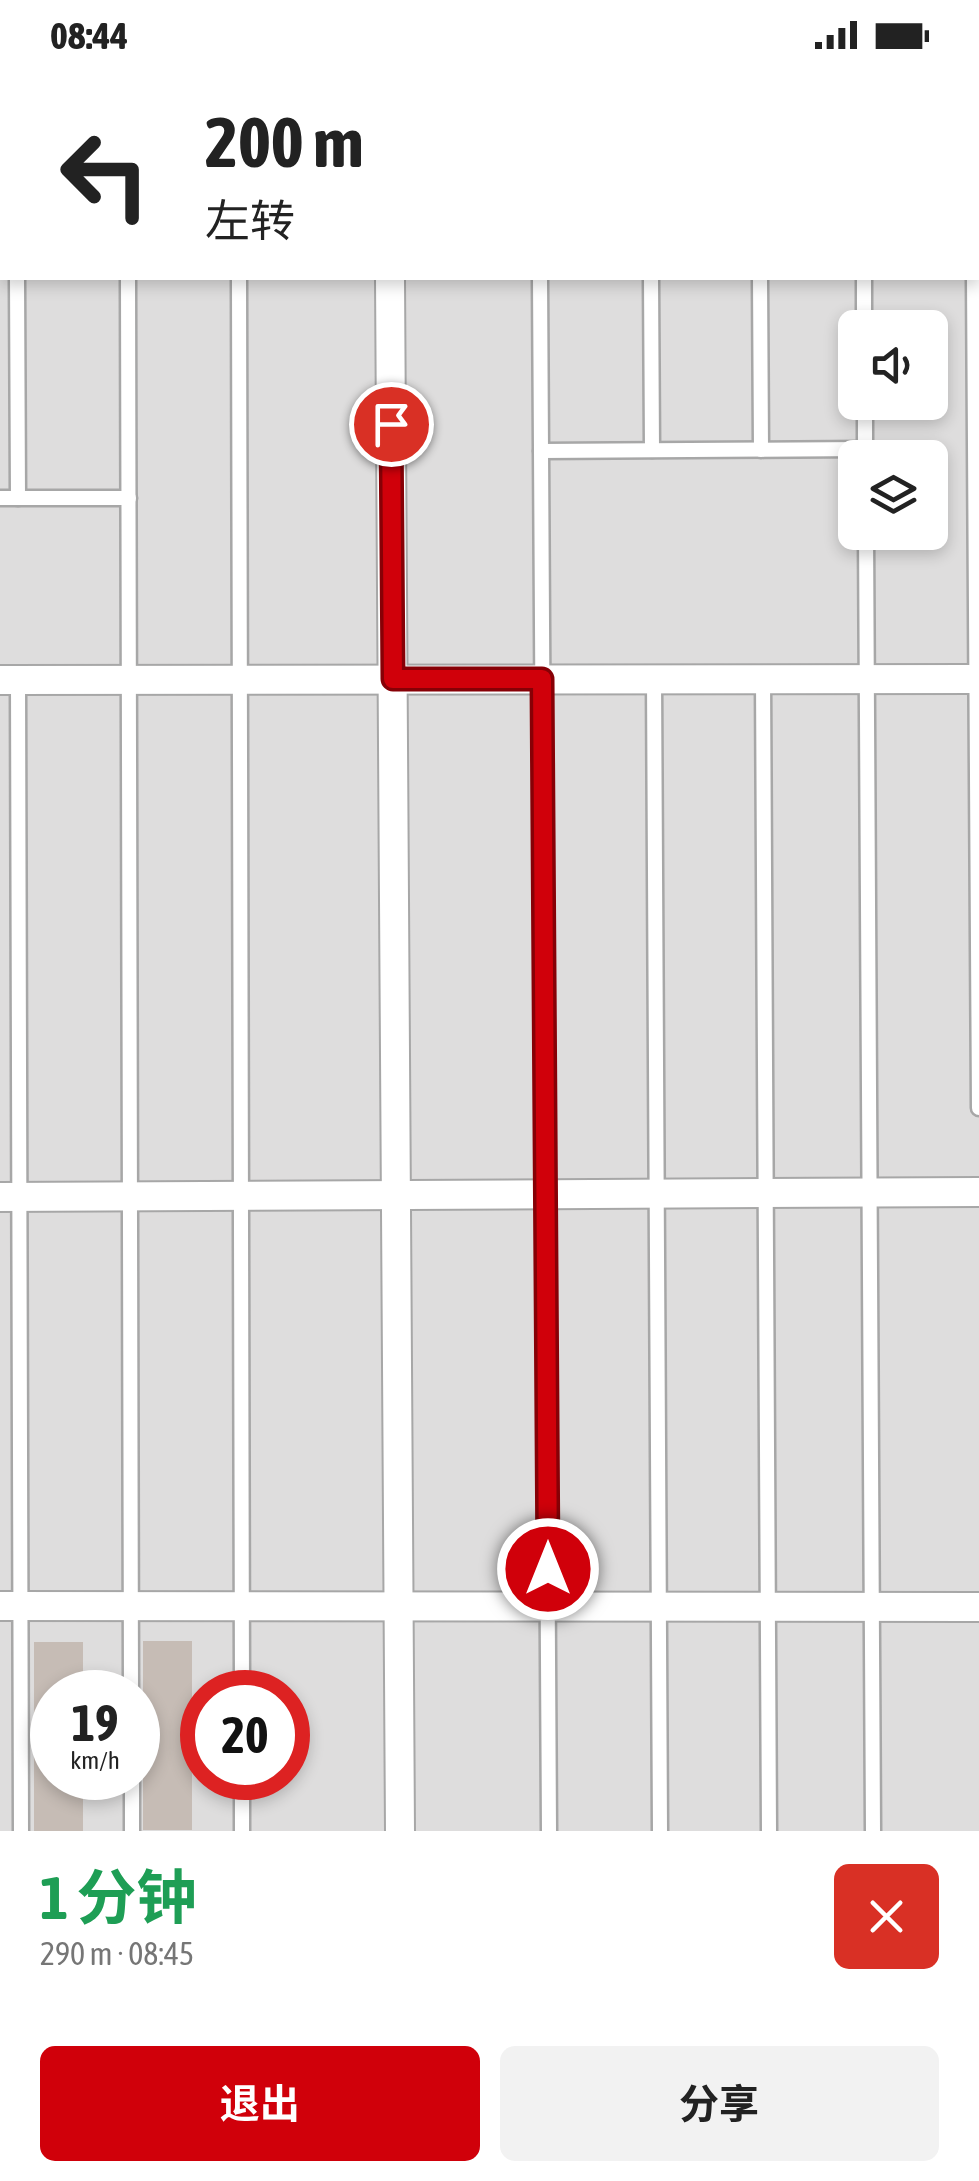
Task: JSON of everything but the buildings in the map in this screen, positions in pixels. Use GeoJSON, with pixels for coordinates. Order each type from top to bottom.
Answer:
{"type":"FeatureCollection","features":[{"type":"Feature","properties":{"kind":"street"},"geometry":{"type":"LineString","coordinates":[[390,280],[400,1831]]}},
{"type":"Feature","properties":{"kind":"street"},"geometry":{"type":"LineString","coordinates":[[9,680],[978,679]]}},
{"type":"Feature","properties":{"kind":"street"},"geometry":{"type":"LineString","coordinates":[[10,1197],[979,1192]]}},
{"type":"Feature","properties":{"kind":"street"},"geometry":{"type":"LineString","coordinates":[[10,1606],[979,1607]]}},
{"type":"Feature","properties":{"kind":"lane"},"geometry":{"type":"LineString","coordinates":[[18,280],[18,498]]}},
{"type":"Feature","properties":{"kind":"lane"},"geometry":{"type":"LineString","coordinates":[[128,280],[131,1670]]}},
{"type":"Feature","properties":{"kind":"lane"},"geometry":{"type":"LineString","coordinates":[[239,280],[242,1670]]}},
{"type":"Feature","properties":{"kind":"lane"},"geometry":{"type":"LineString","coordinates":[[540,280],[549,1831]]}},
{"type":"Feature","properties":{"kind":"lane"},"geometry":{"type":"LineString","coordinates":[[651,280],[652,450]]}},
{"type":"Feature","properties":{"kind":"lane"},"geometry":{"type":"LineString","coordinates":[[760,280],[761,450]]}},
{"type":"Feature","properties":{"kind":"lane"},"geometry":{"type":"LineString","coordinates":[[864,280],[864,310]]}},
{"type":"Feature","properties":{"kind":"lane"},"geometry":{"type":"LineString","coordinates":[[974,280],[979,1108]]}},
{"type":"Feature","properties":{"kind":"lane"},"geometry":{"type":"LineString","coordinates":[[541,451],[838,452]]}},
{"type":"Feature","properties":{"kind":"lane"},"geometry":{"type":"LineString","coordinates":[[0,498],[129,498]]}},
{"type":"Feature","properties":{"kind":"lane"},"geometry":{"type":"LineString","coordinates":[[866,550],[873,1831]]}},
{"type":"Feature","properties":{"kind":"lane"},"geometry":{"type":"LineString","coordinates":[[654,679],[660,1831]]}},
{"type":"Feature","properties":{"kind":"lane"},"geometry":{"type":"LineString","coordinates":[[762,679],[769,1831]]}},
{"type":"Feature","properties":{"kind":"lane"},"geometry":{"type":"LineString","coordinates":[[9,680],[10,1606],[21,1831]]}},
{"type":"Feature","properties":{"kind":"lane"},"geometry":{"type":"LineString","coordinates":[[132,1800],[132,1831]]}},
{"type":"Feature","properties":{"kind":"lane"},"geometry":{"type":"LineString","coordinates":[[242,1800],[242,1831]]}},
{"type":"Feature","properties":{"kind":"shaded area"},"geometry":{"type":"Polygon","coordinates":[[[0,280],[979,280],[979,1831],[0,1831],[0,280]]]}},
{"type":"Feature","properties":{"kind":"route"},"geometry":{"type":"LineString","coordinates":[[391,424],[393,679],[542,679],[548,1569]]}}]}
